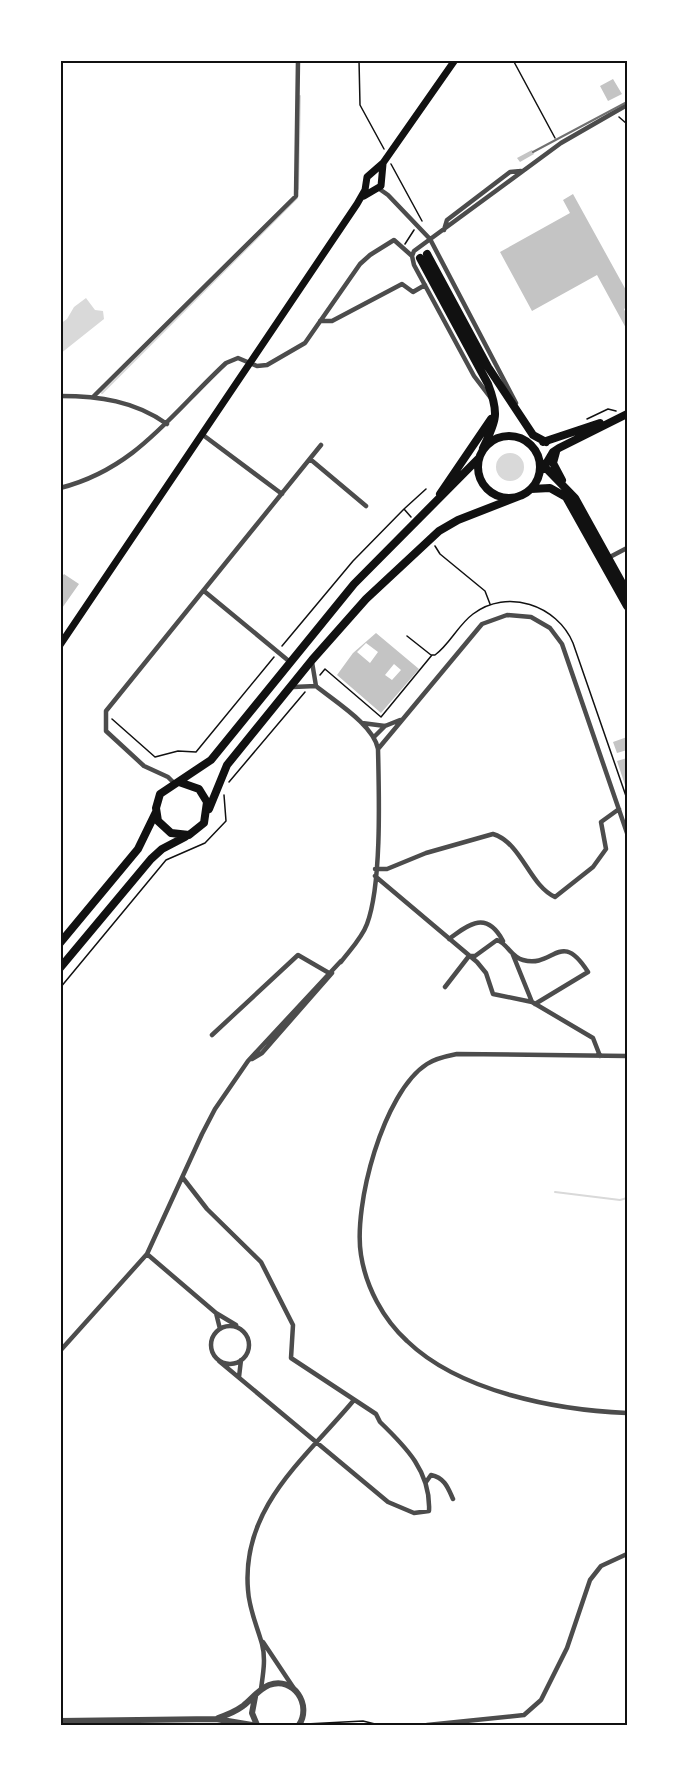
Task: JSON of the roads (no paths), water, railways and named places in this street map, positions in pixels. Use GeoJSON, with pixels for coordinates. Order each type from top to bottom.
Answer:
{"type":"FeatureCollection","features":[{"type":"Feature","properties":{"kind":"main road"},"geometry":{"type":"LineString","coordinates":[[360,200],[377,188],[383,179],[381,170],[387,160],[455,60]]}},
{"type":"Feature","properties":{"kind":"main road"},"geometry":{"type":"LineString","coordinates":[[60,645],[360,200],[367,177],[387,160]]}},
{"type":"Feature","properties":{"kind":"main road"},"geometry":{"type":"LineString","coordinates":[[374,172],[383,179]]}},
{"type":"Feature","properties":{"kind":"main road"},"geometry":{"type":"LineString","coordinates":[[367,183],[377,188]]}},
{"type":"Feature","properties":{"kind":"main road"},"geometry":{"type":"LineString","coordinates":[[420,256],[488,384],[496,404],[496,419],[479,458],[478,469],[486,488],[503,498],[522,495]]}},
{"type":"Feature","properties":{"kind":"main road"},"geometry":{"type":"LineString","coordinates":[[420,256],[488,367],[535,438],[546,442]]}},
{"type":"Feature","properties":{"kind":"main road"},"geometry":{"type":"LineString","coordinates":[[433,506],[488,426],[496,404]]}},
{"type":"Feature","properties":{"kind":"main road"},"geometry":{"type":"LineString","coordinates":[[483,448],[500,436],[546,442],[622,414]]}},
{"type":"Feature","properties":{"kind":"main road"},"geometry":{"type":"LineString","coordinates":[[60,968],[151,859],[162,849],[189,835],[204,823],[227,765],[312,660],[366,599],[429,539],[458,520],[522,495],[537,481],[542,464],[559,448],[622,414]]}},
{"type":"Feature","properties":{"kind":"main road"},"geometry":{"type":"LineString","coordinates":[[523,418],[527,440],[542,464],[571,493]]}},
{"type":"Feature","properties":{"kind":"main road"},"geometry":{"type":"LineString","coordinates":[[559,448],[553,463],[627,592]]}},
{"type":"Feature","properties":{"kind":"main road"},"geometry":{"type":"LineString","coordinates":[[60,943],[138,849],[156,812],[160,794],[211,760],[367,570],[479,458]]}},
{"type":"Feature","properties":{"kind":"main road"},"geometry":{"type":"LineString","coordinates":[[531,489],[550,489],[566,497],[627,606]]}},
{"type":"Feature","properties":{"kind":"main road"},"geometry":{"type":"LineString","coordinates":[[176,782],[199,789],[204,795],[208,810]]}},
{"type":"Feature","properties":{"kind":"main road"},"geometry":{"type":"LineString","coordinates":[[156,812],[164,828],[171,833],[189,835]]}},
{"type":"Feature","properties":{"kind":"street"},"geometry":{"type":"LineString","coordinates":[[94,396],[296,196],[298,60]]}},
{"type":"Feature","properties":{"kind":"street"},"geometry":{"type":"LineString","coordinates":[[418,248],[444,230],[447,220],[507,174],[525,170],[559,145],[615,115],[627,105]]}},
{"type":"Feature","properties":{"kind":"street"},"geometry":{"type":"LineString","coordinates":[[383,179],[388,195]]}},
{"type":"Feature","properties":{"kind":"street"},"geometry":{"type":"LineString","coordinates":[[377,188],[388,195],[430,239],[523,418]]}},
{"type":"Feature","properties":{"kind":"street"},"geometry":{"type":"LineString","coordinates":[[60,488],[91,479],[127,459],[167,424],[226,363],[238,358],[251,363],[267,364],[305,343],[360,264],[370,255],[394,240],[420,256]]}},
{"type":"Feature","properties":{"kind":"street"},"geometry":{"type":"LineString","coordinates":[[418,248],[426,246],[432,249],[447,274]]}},
{"type":"Feature","properties":{"kind":"street"},"geometry":{"type":"LineString","coordinates":[[418,248],[425,285],[474,376],[496,404]]}},
{"type":"Feature","properties":{"kind":"street"},"geometry":{"type":"LineString","coordinates":[[320,321],[332,321],[402,284],[413,292],[425,285]]}},
{"type":"Feature","properties":{"kind":"street"},"geometry":{"type":"LineString","coordinates":[[60,396],[94,396],[147,410],[167,424]]}},
{"type":"Feature","properties":{"kind":"street"},"geometry":{"type":"LineString","coordinates":[[203,435],[282,494]]}},
{"type":"Feature","properties":{"kind":"street"},"geometry":{"type":"LineString","coordinates":[[176,782],[144,766],[105,731],[104,717],[108,707],[321,445]]}},
{"type":"Feature","properties":{"kind":"street"},"geometry":{"type":"LineString","coordinates":[[310,459],[366,506]]}},
{"type":"Feature","properties":{"kind":"street"},"geometry":{"type":"LineString","coordinates":[[608,558],[627,548]]}},
{"type":"Feature","properties":{"kind":"street"},"geometry":{"type":"LineString","coordinates":[[204,591],[291,662]]}},
{"type":"Feature","properties":{"kind":"street"},"geometry":{"type":"LineString","coordinates":[[378,749],[482,624],[507,615],[536,619],[555,633],[562,644],[625,821],[627,833]]}},
{"type":"Feature","properties":{"kind":"street"},"geometry":{"type":"LineString","coordinates":[[312,660],[316,686]]}},
{"type":"Feature","properties":{"kind":"street"},"geometry":{"type":"LineString","coordinates":[[248,1061],[268,1046],[341,961],[366,927],[375,876],[378,749],[374,737],[361,723],[316,686],[303,684],[290,687]]}},
{"type":"Feature","properties":{"kind":"street"},"geometry":{"type":"LineString","coordinates":[[374,737],[385,726],[402,719]]}},
{"type":"Feature","properties":{"kind":"street"},"geometry":{"type":"LineString","coordinates":[[361,723],[385,726]]}},
{"type":"Feature","properties":{"kind":"street"},"geometry":{"type":"LineString","coordinates":[[375,869],[387,869],[426,853],[493,834],[499,836],[513,849],[544,888],[555,897],[593,867],[606,849],[601,822],[619,809]]}},
{"type":"Feature","properties":{"kind":"street"},"geometry":{"type":"LineString","coordinates":[[375,876],[483,969],[493,994],[534,1003],[593,1038],[600,1056]]}},
{"type":"Feature","properties":{"kind":"street"},"geometry":{"type":"LineString","coordinates":[[449,939],[468,926],[481,922],[492,926],[512,954],[534,1003]]}},
{"type":"Feature","properties":{"kind":"street"},"geometry":{"type":"LineString","coordinates":[[469,956],[475,956],[494,940],[501,941],[506,946]]}},
{"type":"Feature","properties":{"kind":"street"},"geometry":{"type":"LineString","coordinates":[[512,954],[530,961],[558,952],[574,953],[588,972],[534,1003]]}},
{"type":"Feature","properties":{"kind":"street"},"geometry":{"type":"LineString","coordinates":[[212,1035],[298,955],[329,973]]}},
{"type":"Feature","properties":{"kind":"street"},"geometry":{"type":"LineString","coordinates":[[445,987],[469,956]]}},
{"type":"Feature","properties":{"kind":"street"},"geometry":{"type":"LineString","coordinates":[[60,1352],[147,1254],[215,1109],[248,1061],[341,961]]}},
{"type":"Feature","properties":{"kind":"street"},"geometry":{"type":"LineString","coordinates":[[627,1056],[457,1054],[425,1065],[400,1095],[376,1149],[362,1201],[359,1231],[365,1273],[372,1291],[395,1328],[428,1358],[465,1377],[532,1402],[583,1411],[627,1413]]}},
{"type":"Feature","properties":{"kind":"street"},"geometry":{"type":"LineString","coordinates":[[183,1178],[207,1209],[261,1262],[293,1325],[291,1358],[376,1414],[418,1463],[430,1498],[429,1511],[423,1513],[403,1510],[388,1502],[219,1361],[212,1350],[211,1342],[220,1329],[236,1325]]}},
{"type":"Feature","properties":{"kind":"street"},"geometry":{"type":"LineString","coordinates":[[147,1254],[249,1338],[249,1350],[241,1360],[231,1364],[219,1361]]}},
{"type":"Feature","properties":{"kind":"street"},"geometry":{"type":"LineString","coordinates":[[216,1313],[220,1329]]}},
{"type":"Feature","properties":{"kind":"street"},"geometry":{"type":"LineString","coordinates":[[239,1377],[241,1360]]}},
{"type":"Feature","properties":{"kind":"street"},"geometry":{"type":"LineString","coordinates":[[257,1725],[252,1713],[259,1692],[264,1654],[248,1594],[249,1551],[265,1505],[354,1400]]}},
{"type":"Feature","properties":{"kind":"street"},"geometry":{"type":"LineString","coordinates":[[426,1482],[431,1476],[442,1479],[453,1499]]}},
{"type":"Feature","properties":{"kind":"street"},"geometry":{"type":"LineString","coordinates":[[427,1725],[524,1715],[541,1700],[567,1648],[590,1580],[602,1566],[614,1558],[627,1554]]}},
{"type":"Feature","properties":{"kind":"street"},"geometry":{"type":"LineString","coordinates":[[256,1629],[270,1655],[296,1690],[303,1704],[299,1724]]}},
{"type":"Feature","properties":{"kind":"street"},"geometry":{"type":"LineString","coordinates":[[216,1719],[237,1710],[259,1692],[282,1684],[296,1690]]}},
{"type":"Feature","properties":{"kind":"street"},"geometry":{"type":"LineString","coordinates":[[60,1721],[109,1723],[216,1719],[252,1725]]}},
{"type":"Feature","properties":{"kind":"waterway"},"geometry":{"type":"LineString","coordinates":[[298,189],[300,96]]}},
{"type":"Feature","properties":{"kind":"waterway"},"geometry":{"type":"LineString","coordinates":[[102,393],[297,198]]}},
{"type":"Feature","properties":{"kind":"waterway"},"geometry":{"type":"LineString","coordinates":[[555,1192],[620,1200],[627,1198]]}},
{"type":"Feature","properties":{"kind":"railway"},"geometry":{"type":"LineString","coordinates":[[533,152],[627,102]]}}]}
